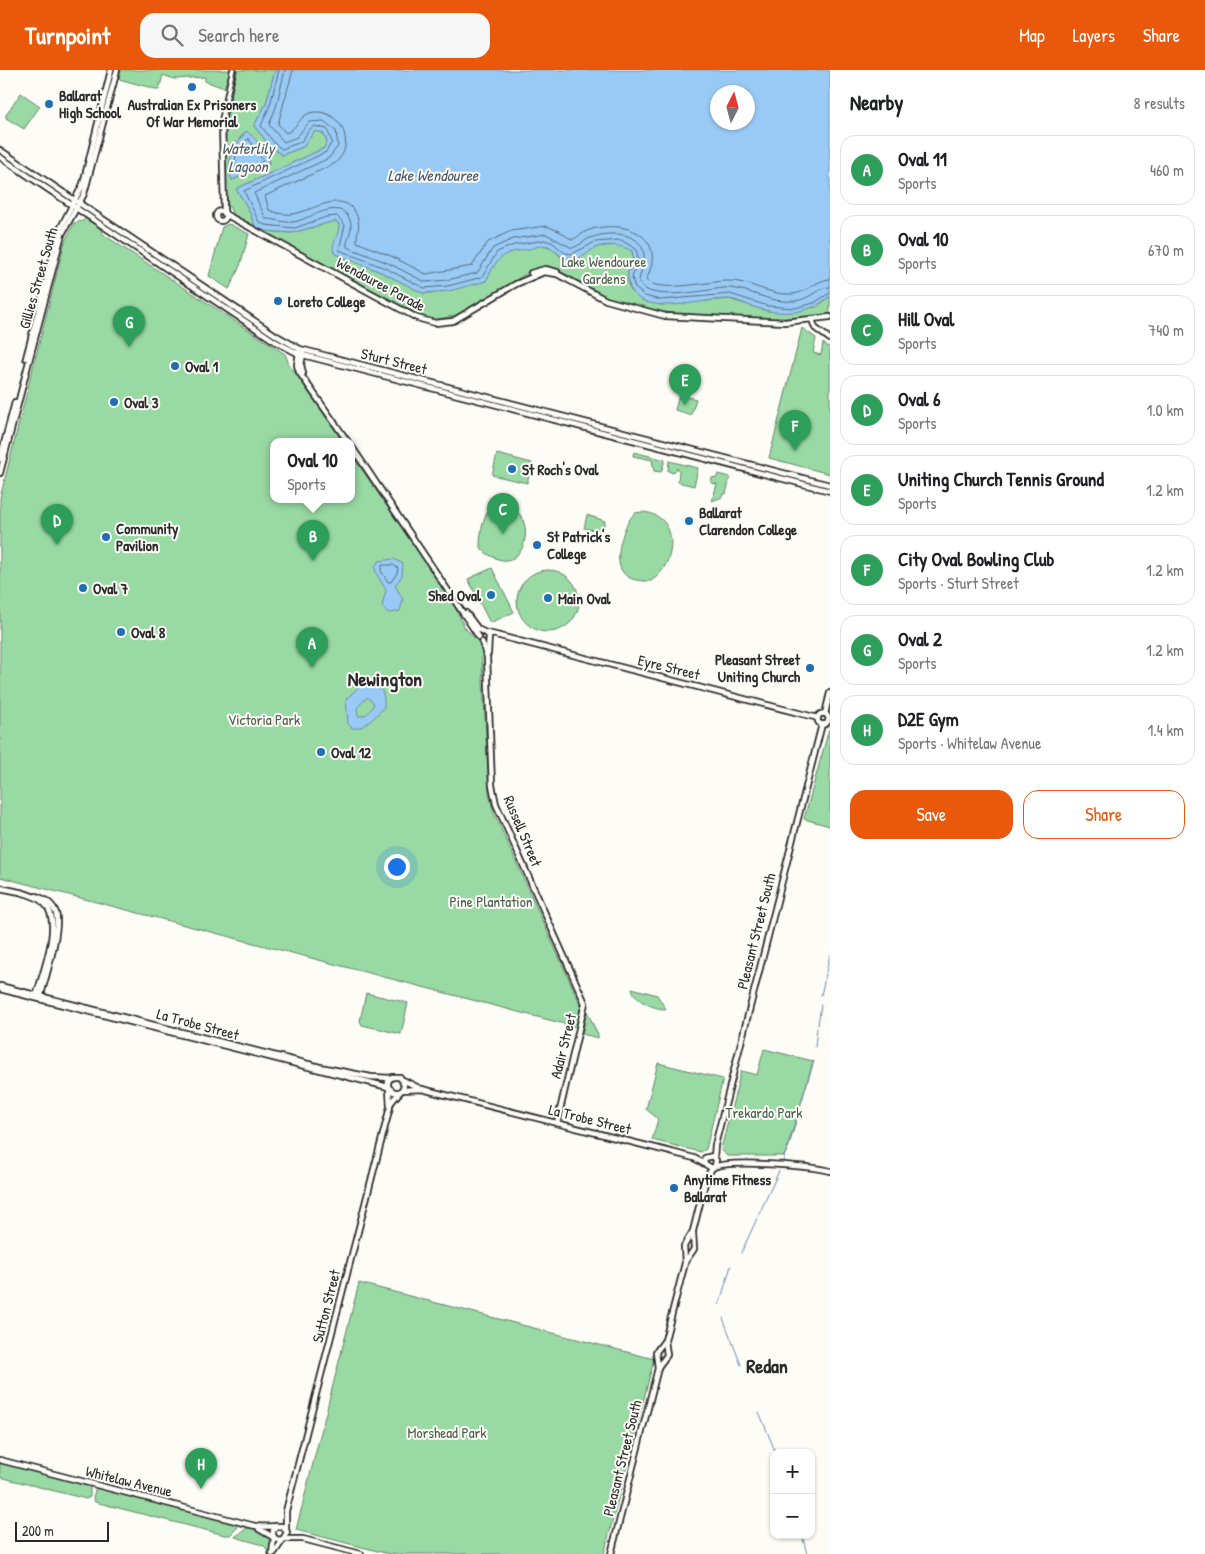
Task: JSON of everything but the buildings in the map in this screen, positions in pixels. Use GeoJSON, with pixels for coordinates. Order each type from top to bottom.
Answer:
{"type":"FeatureCollection","features":[{"type":"Feature","properties":{"kind":"main road"},"geometry":{"type":"LineString","coordinates":[[76,206],[87,185],[111,70]]}},
{"type":"Feature","properties":{"kind":"main road"},"geometry":{"type":"LineString","coordinates":[[76,206],[103,111],[117,70]]}},
{"type":"Feature","properties":{"kind":"main road"},"geometry":{"type":"LineString","coordinates":[[222,201],[216,218],[222,221],[225,214],[222,201],[222,117],[233,70]]}},
{"type":"Feature","properties":{"kind":"main road","name":"Sturt Street"},"geometry":{"type":"LineString","coordinates":[[0,150],[76,206]]}},
{"type":"Feature","properties":{"kind":"main road","name":"Sturt Street"},"geometry":{"type":"LineString","coordinates":[[0,158],[76,206],[268,337],[301,352],[830,491]]}},
{"type":"Feature","properties":{"kind":"main road"},"geometry":{"type":"LineString","coordinates":[[62,194],[72,195],[81,190]]}},
{"type":"Feature","properties":{"kind":"main road","name":"Gillies Street South"},"geometry":{"type":"LineString","coordinates":[[0,459],[49,277],[62,234],[76,206]]}},
{"type":"Feature","properties":{"kind":"main road"},"geometry":{"type":"LineString","coordinates":[[218,212],[225,214]]}},
{"type":"Feature","properties":{"kind":"main road","name":"Wendouree Parade"},"geometry":{"type":"LineString","coordinates":[[225,214],[428,322],[442,323],[455,320],[516,284],[544,272],[564,278],[608,301],[665,316],[753,321],[830,317]]}},
{"type":"Feature","properties":{"kind":"main road","name":"Wendouree Parade"},"geometry":{"type":"LineString","coordinates":[[222,221],[236,221]]}},
{"type":"Feature","properties":{"kind":"main road"},"geometry":{"type":"LineString","coordinates":[[812,319],[815,328],[830,338]]}},
{"type":"Feature","properties":{"kind":"main road"},"geometry":{"type":"LineString","coordinates":[[301,352],[300,371],[345,438]]}},
{"type":"Feature","properties":{"kind":"main road","name":"Sturt Street"},"geometry":{"type":"LineString","coordinates":[[301,352],[830,485]]}},
{"type":"Feature","properties":{"kind":"main road","name":"Gillies Street South"},"geometry":{"type":"LineString","coordinates":[[0,473],[24,371]]}},
{"type":"Feature","properties":{"kind":"main road"},"geometry":{"type":"LineString","coordinates":[[355,451],[479,637],[482,633],[487,633]]}},
{"type":"Feature","properties":{"kind":"main road"},"geometry":{"type":"LineString","coordinates":[[472,624],[478,630],[487,633],[490,640]]}},
{"type":"Feature","properties":{"kind":"main road","name":"Eyre Street"},"geometry":{"type":"LineString","coordinates":[[487,633],[818,718]]}},
{"type":"Feature","properties":{"kind":"main road","name":"Russell Street"},"geometry":{"type":"LineString","coordinates":[[479,637],[487,657]]}},
{"type":"Feature","properties":{"kind":"main road","name":"Eyre Street"},"geometry":{"type":"LineString","coordinates":[[482,642],[497,638],[514,640]]}},
{"type":"Feature","properties":{"kind":"main road","name":"Russell Street"},"geometry":{"type":"LineString","coordinates":[[490,640],[487,657],[492,785],[496,804],[585,1004]]}},
{"type":"Feature","properties":{"kind":"main road"},"geometry":{"type":"LineString","coordinates":[[825,714],[818,718],[822,724],[829,721],[825,714],[830,693]]}},
{"type":"Feature","properties":{"kind":"main road","name":"Pleasant Street South"},"geometry":{"type":"LineString","coordinates":[[713,1167],[715,1145],[732,1075],[822,724]]}},
{"type":"Feature","properties":{"kind":"main road"},"geometry":{"type":"LineString","coordinates":[[0,888],[44,899],[54,914],[58,925],[38,997]]}},
{"type":"Feature","properties":{"kind":"main road","name":"La Trobe Street"},"geometry":{"type":"LineString","coordinates":[[0,988],[388,1088]]}},
{"type":"Feature","properties":{"kind":"main road","name":"Adair Street"},"geometry":{"type":"LineString","coordinates":[[556,1123],[585,1004]]}},
{"type":"Feature","properties":{"kind":"main road","name":"La Trobe Street"},"geometry":{"type":"LineString","coordinates":[[167,1031],[320,1068],[371,1077],[391,1078]]}},
{"type":"Feature","properties":{"kind":"main road"},"geometry":{"type":"LineString","coordinates":[[398,1076],[403,1080],[404,1085],[401,1091],[394,1092],[388,1088],[391,1078],[398,1076]]}},
{"type":"Feature","properties":{"kind":"main road","name":"La Trobe Street"},"geometry":{"type":"LineString","coordinates":[[403,1080],[422,1089],[706,1161]]}},
{"type":"Feature","properties":{"kind":"main road","name":"Sutton Street"},"geometry":{"type":"LineString","coordinates":[[277,1526],[286,1511],[390,1106],[388,1088]]}},
{"type":"Feature","properties":{"kind":"main road","name":"La Trobe Street"},"geometry":{"type":"LineString","coordinates":[[401,1091],[422,1089]]}},
{"type":"Feature","properties":{"kind":"main road","name":"Sutton Street"},"geometry":{"type":"LineString","coordinates":[[390,1106],[401,1091]]}},
{"type":"Feature","properties":{"kind":"main road","name":"Pleasant Street South"},"geometry":{"type":"LineString","coordinates":[[706,1161],[715,1145]]}},
{"type":"Feature","properties":{"kind":"main road"},"geometry":{"type":"LineString","coordinates":[[706,1161],[715,1158],[730,1165]]}},
{"type":"Feature","properties":{"kind":"main road"},"geometry":{"type":"LineString","coordinates":[[706,1161],[713,1167],[730,1165],[802,1165],[830,1170]]}},
{"type":"Feature","properties":{"kind":"main road"},"geometry":{"type":"LineString","coordinates":[[663,1348],[656,1352],[660,1358],[667,1355],[663,1348],[665,1340],[685,1264],[694,1249],[693,1231],[706,1179],[706,1161]]}},
{"type":"Feature","properties":{"kind":"main road"},"geometry":{"type":"LineString","coordinates":[[706,1179],[713,1167]]}},
{"type":"Feature","properties":{"kind":"main road"},"geometry":{"type":"LineString","coordinates":[[685,1264],[686,1243],[693,1231]]}},
{"type":"Feature","properties":{"kind":"main road"},"geometry":{"type":"LineString","coordinates":[[686,1243],[693,1244]]}},
{"type":"Feature","properties":{"kind":"main road"},"geometry":{"type":"LineString","coordinates":[[685,1250],[691,1252]]}},
{"type":"Feature","properties":{"kind":"main road","name":"Pleasant Street South"},"geometry":{"type":"LineString","coordinates":[[611,1554],[660,1358]]}},
{"type":"Feature","properties":{"kind":"main road","name":"Whitelaw Avenue"},"geometry":{"type":"LineString","coordinates":[[0,1460],[251,1525],[277,1526]]}},
{"type":"Feature","properties":{"kind":"main road","name":"Sutton Street"},"geometry":{"type":"LineString","coordinates":[[286,1511],[287,1530]]}},
{"type":"Feature","properties":{"kind":"main road","name":"Whitelaw Avenue"},"geometry":{"type":"LineString","coordinates":[[251,1525],[274,1537]]}},
{"type":"Feature","properties":{"kind":"main road"},"geometry":{"type":"LineString","coordinates":[[273,1554],[273,1531],[277,1526],[283,1526],[303,1539]]}},
{"type":"Feature","properties":{"kind":"main road"},"geometry":{"type":"LineString","coordinates":[[273,1554],[287,1535],[287,1530]]}},
{"type":"Feature","properties":{"kind":"main road"},"geometry":{"type":"LineString","coordinates":[[274,1537],[277,1540],[303,1539],[361,1554]]}},
{"type":"Feature","properties":{"kind":"green space"},"geometry":{"type":"Polygon","coordinates":[[[121,70],[230,70],[224,88],[205,81],[205,77],[174,79],[163,75],[159,90],[119,79],[121,70]]]}},
{"type":"Feature","properties":{"kind":"green space","name":"Lake Wendouree Gardens"},"geometry":{"type":"Polygon","coordinates":[[[238,70],[275,70],[266,104],[254,126],[271,147],[282,155],[303,147],[315,131],[323,133],[327,141],[324,148],[236,189],[248,208],[255,226],[264,231],[292,233],[335,221],[339,224],[340,228],[334,253],[383,273],[423,293],[437,293],[486,281],[494,264],[503,254],[546,246],[562,258],[579,258],[596,247],[621,245],[632,251],[631,269],[628,271],[628,284],[631,291],[660,305],[729,299],[767,311],[817,307],[830,296],[830,314],[776,319],[690,316],[636,306],[610,298],[562,272],[543,268],[533,270],[454,316],[433,320],[421,316],[234,216],[226,201],[225,128],[230,94],[238,70]],[[246,131],[235,144],[232,180],[269,164],[269,158],[246,131]]]}},
{"type":"Feature","properties":{"kind":"green space"},"geometry":{"type":"Polygon","coordinates":[[[21,93],[40,106],[24,129],[6,118],[6,115],[21,93]]]}},
{"type":"Feature","properties":{"kind":"green space","name":"Victoria Park"},"geometry":{"type":"Polygon","coordinates":[[[86,217],[98,226],[104,235],[285,354],[289,364],[340,438],[270,438],[270,503],[355,503],[355,459],[453,603],[465,628],[481,645],[489,794],[494,813],[581,1006],[576,1027],[0,877],[0,498],[65,241],[74,223],[83,221],[86,217]]]}},
{"type":"Feature","properties":{"kind":"green space"},"geometry":{"type":"Polygon","coordinates":[[[229,224],[249,234],[240,266],[229,289],[209,276],[222,227],[229,224]]]}},
{"type":"Feature","properties":{"kind":"green space"},"geometry":{"type":"Polygon","coordinates":[[[802,328],[816,338],[813,353],[821,355],[823,343],[830,348],[830,474],[769,458],[802,328]]]}},
{"type":"Feature","properties":{"kind":"green space"},"geometry":{"type":"Polygon","coordinates":[[[679,395],[696,399],[691,415],[675,410],[679,395]]]}},
{"type":"Feature","properties":{"kind":"green space"},"geometry":{"type":"Polygon","coordinates":[[[634,452],[665,460],[661,472],[654,471],[652,460],[633,456],[634,452]]]}},
{"type":"Feature","properties":{"kind":"green space","name":"St Roch's Oval"},"geometry":{"type":"Polygon","coordinates":[[[497,454],[532,463],[527,483],[492,475],[497,454]]]}},
{"type":"Feature","properties":{"kind":"green space"},"geometry":{"type":"Polygon","coordinates":[[[669,461],[698,468],[694,486],[678,482],[679,471],[677,468],[673,473],[668,471],[669,461]]]}},
{"type":"Feature","properties":{"kind":"green space"},"geometry":{"type":"Polygon","coordinates":[[[718,474],[730,477],[726,494],[712,501],[717,484],[711,483],[712,478],[717,477],[718,474]]]}},
{"type":"Feature","properties":{"kind":"green space"},"geometry":{"type":"Polygon","coordinates":[[[493,505],[508,506],[518,512],[524,522],[526,534],[523,545],[518,554],[509,560],[492,557],[480,546],[484,518],[493,505]]]}},
{"type":"Feature","properties":{"kind":"green space"},"geometry":{"type":"Polygon","coordinates":[[[642,512],[654,515],[663,521],[669,530],[671,541],[666,563],[660,573],[651,581],[642,581],[628,577],[620,568],[619,562],[620,545],[625,528],[635,513],[642,512]]]}},
{"type":"Feature","properties":{"kind":"green space"},"geometry":{"type":"Polygon","coordinates":[[[587,515],[605,521],[602,532],[584,528],[587,515]]]}},
{"type":"Feature","properties":{"kind":"green space","name":"Shed Oval"},"geometry":{"type":"Polygon","coordinates":[[[492,568],[514,612],[490,623],[468,579],[492,568]]]}},
{"type":"Feature","properties":{"kind":"green space","name":"Main Oval"},"geometry":{"type":"Polygon","coordinates":[[[542,570],[554,570],[570,579],[577,589],[579,601],[577,613],[570,623],[554,632],[542,632],[531,627],[522,618],[517,607],[517,595],[522,584],[531,575],[542,570]]]}},
{"type":"Feature","properties":{"kind":"green space"},"geometry":{"type":"Polygon","coordinates":[[[830,729],[830,826],[804,819],[830,729]]]}},
{"type":"Feature","properties":{"kind":"green space"},"geometry":{"type":"Polygon","coordinates":[[[632,988],[657,995],[666,1009],[656,1008],[640,1000],[636,997],[632,988]]]}},
{"type":"Feature","properties":{"kind":"green space"},"geometry":{"type":"Polygon","coordinates":[[[366,993],[408,1003],[401,1034],[362,1025],[360,1021],[366,993]]]}},
{"type":"Feature","properties":{"kind":"green space"},"geometry":{"type":"Polygon","coordinates":[[[587,1011],[598,1035],[598,1038],[582,1034],[587,1011]]]}},
{"type":"Feature","properties":{"kind":"green space","name":"Trekardo Park"},"geometry":{"type":"Polygon","coordinates":[[[764,1049],[813,1061],[789,1146],[784,1156],[727,1156],[721,1149],[741,1071],[757,1075],[764,1049]]]}},
{"type":"Feature","properties":{"kind":"green space"},"geometry":{"type":"Polygon","coordinates":[[[658,1063],[723,1079],[706,1149],[701,1152],[652,1140],[658,1119],[646,1109],[658,1063]]]}},
{"type":"Feature","properties":{"kind":"green space","name":"Morshead Park"},"geometry":{"type":"Polygon","coordinates":[[[359,1283],[654,1359],[604,1554],[389,1554],[296,1530],[359,1283]]]}},
{"type":"Feature","properties":{"kind":"green space"},"geometry":{"type":"Polygon","coordinates":[[[0,1463],[90,1486],[90,1497],[86,1499],[0,1477],[0,1463]]]}},
{"type":"Feature","properties":{"kind":"green space"},"geometry":{"type":"Polygon","coordinates":[[[98,1488],[236,1524],[238,1527],[230,1535],[225,1535],[95,1502],[93,1498],[95,1490],[98,1488]]]}},
{"type":"Feature","properties":{"kind":"green space"},"geometry":{"type":"Polygon","coordinates":[[[247,1528],[259,1530],[272,1538],[269,1554],[267,1554],[267,1549],[263,1545],[235,1537],[247,1528]]]}},
{"type":"Feature","properties":{"kind":"water","name":"Lake Wendouree"},"geometry":{"type":"Polygon","coordinates":[[[275,70],[830,70],[830,296],[813,307],[794,312],[774,312],[728,299],[665,305],[650,303],[638,298],[630,287],[628,271],[631,269],[632,251],[623,247],[609,245],[599,246],[577,259],[563,257],[548,246],[512,252],[498,261],[486,281],[449,291],[423,293],[383,273],[334,253],[333,246],[339,228],[339,224],[335,221],[292,233],[264,231],[255,226],[248,208],[236,189],[324,148],[327,141],[323,133],[315,131],[303,147],[282,155],[271,147],[254,126],[266,104],[275,70]]]}},
{"type":"Feature","properties":{"kind":"water","name":"Waterlily Lagoon"},"geometry":{"type":"Polygon","coordinates":[[[246,131],[260,146],[269,164],[232,180],[229,167],[230,160],[246,131]]]}},
{"type":"Feature","properties":{"kind":"water"},"geometry":{"type":"Polygon","coordinates":[[[394,559],[403,564],[402,576],[395,585],[403,600],[400,611],[390,613],[385,611],[382,606],[386,590],[376,573],[375,566],[379,561],[394,559]]]}},
{"type":"Feature","properties":{"kind":"water"},"geometry":{"type":"Polygon","coordinates":[[[363,683],[374,684],[384,696],[384,707],[366,724],[361,727],[352,728],[348,724],[346,699],[363,683]],[[367,697],[357,708],[358,716],[368,712],[374,703],[367,697]]]}},
{"type":"Feature","properties":{"kind":"waterway"},"geometry":{"type":"LineString","coordinates":[[826,972],[830,955]]}},
{"type":"Feature","properties":{"kind":"waterway"},"geometry":{"type":"LineString","coordinates":[[821,995],[826,974]]}},
{"type":"Feature","properties":{"kind":"waterway"},"geometry":{"type":"LineString","coordinates":[[818,1025],[821,1005]]}},
{"type":"Feature","properties":{"kind":"waterway"},"geometry":{"type":"LineString","coordinates":[[815,1047],[817,1028]]}},
{"type":"Feature","properties":{"kind":"waterway"},"geometry":{"type":"LineString","coordinates":[[783,1161],[814,1061]]}},
{"type":"Feature","properties":{"kind":"waterway"},"geometry":{"type":"LineString","coordinates":[[741,1253],[779,1171]]}},
{"type":"Feature","properties":{"kind":"waterway"},"geometry":{"type":"LineString","coordinates":[[719,1305],[731,1266]]}},
{"type":"Feature","properties":{"kind":"waterway"},"geometry":{"type":"LineString","coordinates":[[723,1318],[741,1365]]}},
{"type":"Feature","properties":{"kind":"waterway"},"geometry":{"type":"LineString","coordinates":[[759,1412],[774,1449]]}},
{"type":"Feature","properties":{"kind":"waterway"},"geometry":{"type":"LineString","coordinates":[[803,1539],[807,1554]]}},
{"type":"Feature","properties":{"kind":"tram line"},"geometry":{"type":"LineString","coordinates":[[225,114],[235,70]]}},
{"type":"Feature","properties":{"kind":"place","name":"Australian Ex Prisoners Of War Memorial"},"geometry":{"type":"Point","coordinates":[192,87]}},
{"type":"Feature","properties":{"kind":"place","name":"Ballarat High School"},"geometry":{"type":"Point","coordinates":[49,104]}},
{"type":"Feature","properties":{"kind":"place","name":"Loreto College"},"geometry":{"type":"Point","coordinates":[278,301]}},
{"type":"Feature","properties":{"kind":"place","name":"Oval 2"},"geometry":{"type":"Point","coordinates":[129,347]}},
{"type":"Feature","properties":{"kind":"place","name":"Oval 1"},"geometry":{"type":"Point","coordinates":[175,366]}},
{"type":"Feature","properties":{"kind":"place","name":"Oval 3"},"geometry":{"type":"Point","coordinates":[114,402]}},
{"type":"Feature","properties":{"kind":"place","name":"Uniting Church Tennis Ground"},"geometry":{"type":"Point","coordinates":[685,405]}},
{"type":"Feature","properties":{"kind":"place","name":"City Oval Bowling Club"},"geometry":{"type":"Point","coordinates":[795,451]}},
{"type":"Feature","properties":{"kind":"place","name":"St Roch's Oval"},"geometry":{"type":"Point","coordinates":[512,469]}},
{"type":"Feature","properties":{"kind":"place","name":"Ballarat Clarendon College"},"geometry":{"type":"Point","coordinates":[689,521]}},
{"type":"Feature","properties":{"kind":"place","name":"Hill Oval"},"geometry":{"type":"Point","coordinates":[503,534]}},
{"type":"Feature","properties":{"kind":"place","name":"Community Pavilion"},"geometry":{"type":"Point","coordinates":[106,537]}},
{"type":"Feature","properties":{"kind":"place","name":"Oval 6"},"geometry":{"type":"Point","coordinates":[57,545]}},
{"type":"Feature","properties":{"kind":"place","name":"St Patrick's College"},"geometry":{"type":"Point","coordinates":[537,545]}},
{"type":"Feature","properties":{"kind":"place","name":"Oval 10"},"geometry":{"type":"Point","coordinates":[313,561]}},
{"type":"Feature","properties":{"kind":"place","name":"Oval 7"},"geometry":{"type":"Point","coordinates":[83,588]}},
{"type":"Feature","properties":{"kind":"place","name":"Shed Oval"},"geometry":{"type":"Point","coordinates":[491,595]}},
{"type":"Feature","properties":{"kind":"place","name":"Main Oval"},"geometry":{"type":"Point","coordinates":[548,598]}},
{"type":"Feature","properties":{"kind":"place","name":"Oval 8"},"geometry":{"type":"Point","coordinates":[121,632]}},
{"type":"Feature","properties":{"kind":"place","name":"Oval 11"},"geometry":{"type":"Point","coordinates":[312,668]}},
{"type":"Feature","properties":{"kind":"place","name":"Pleasant Street Uniting Church"},"geometry":{"type":"Point","coordinates":[810,668]}},
{"type":"Feature","properties":{"kind":"place","name":"Oval 12"},"geometry":{"type":"Point","coordinates":[321,752]}},
{"type":"Feature","properties":{"kind":"place","name":"Anytime Fitness Ballarat"},"geometry":{"type":"Point","coordinates":[674,1188]}},
{"type":"Feature","properties":{"kind":"place","name":"D2E Gym"},"geometry":{"type":"Point","coordinates":[201,1489]}},
{"type":"Feature","properties":{"kind":"district","name":"Newington"},"geometry":{"type":"Point","coordinates":[385,678]}},
{"type":"Feature","properties":{"kind":"district","name":"Redan"},"geometry":{"type":"Point","coordinates":[767,1365]}},
{"type":"Feature","properties":{"kind":"park label","name":"Pine Plantation"},"geometry":{"type":"Point","coordinates":[491,901]}}]}
